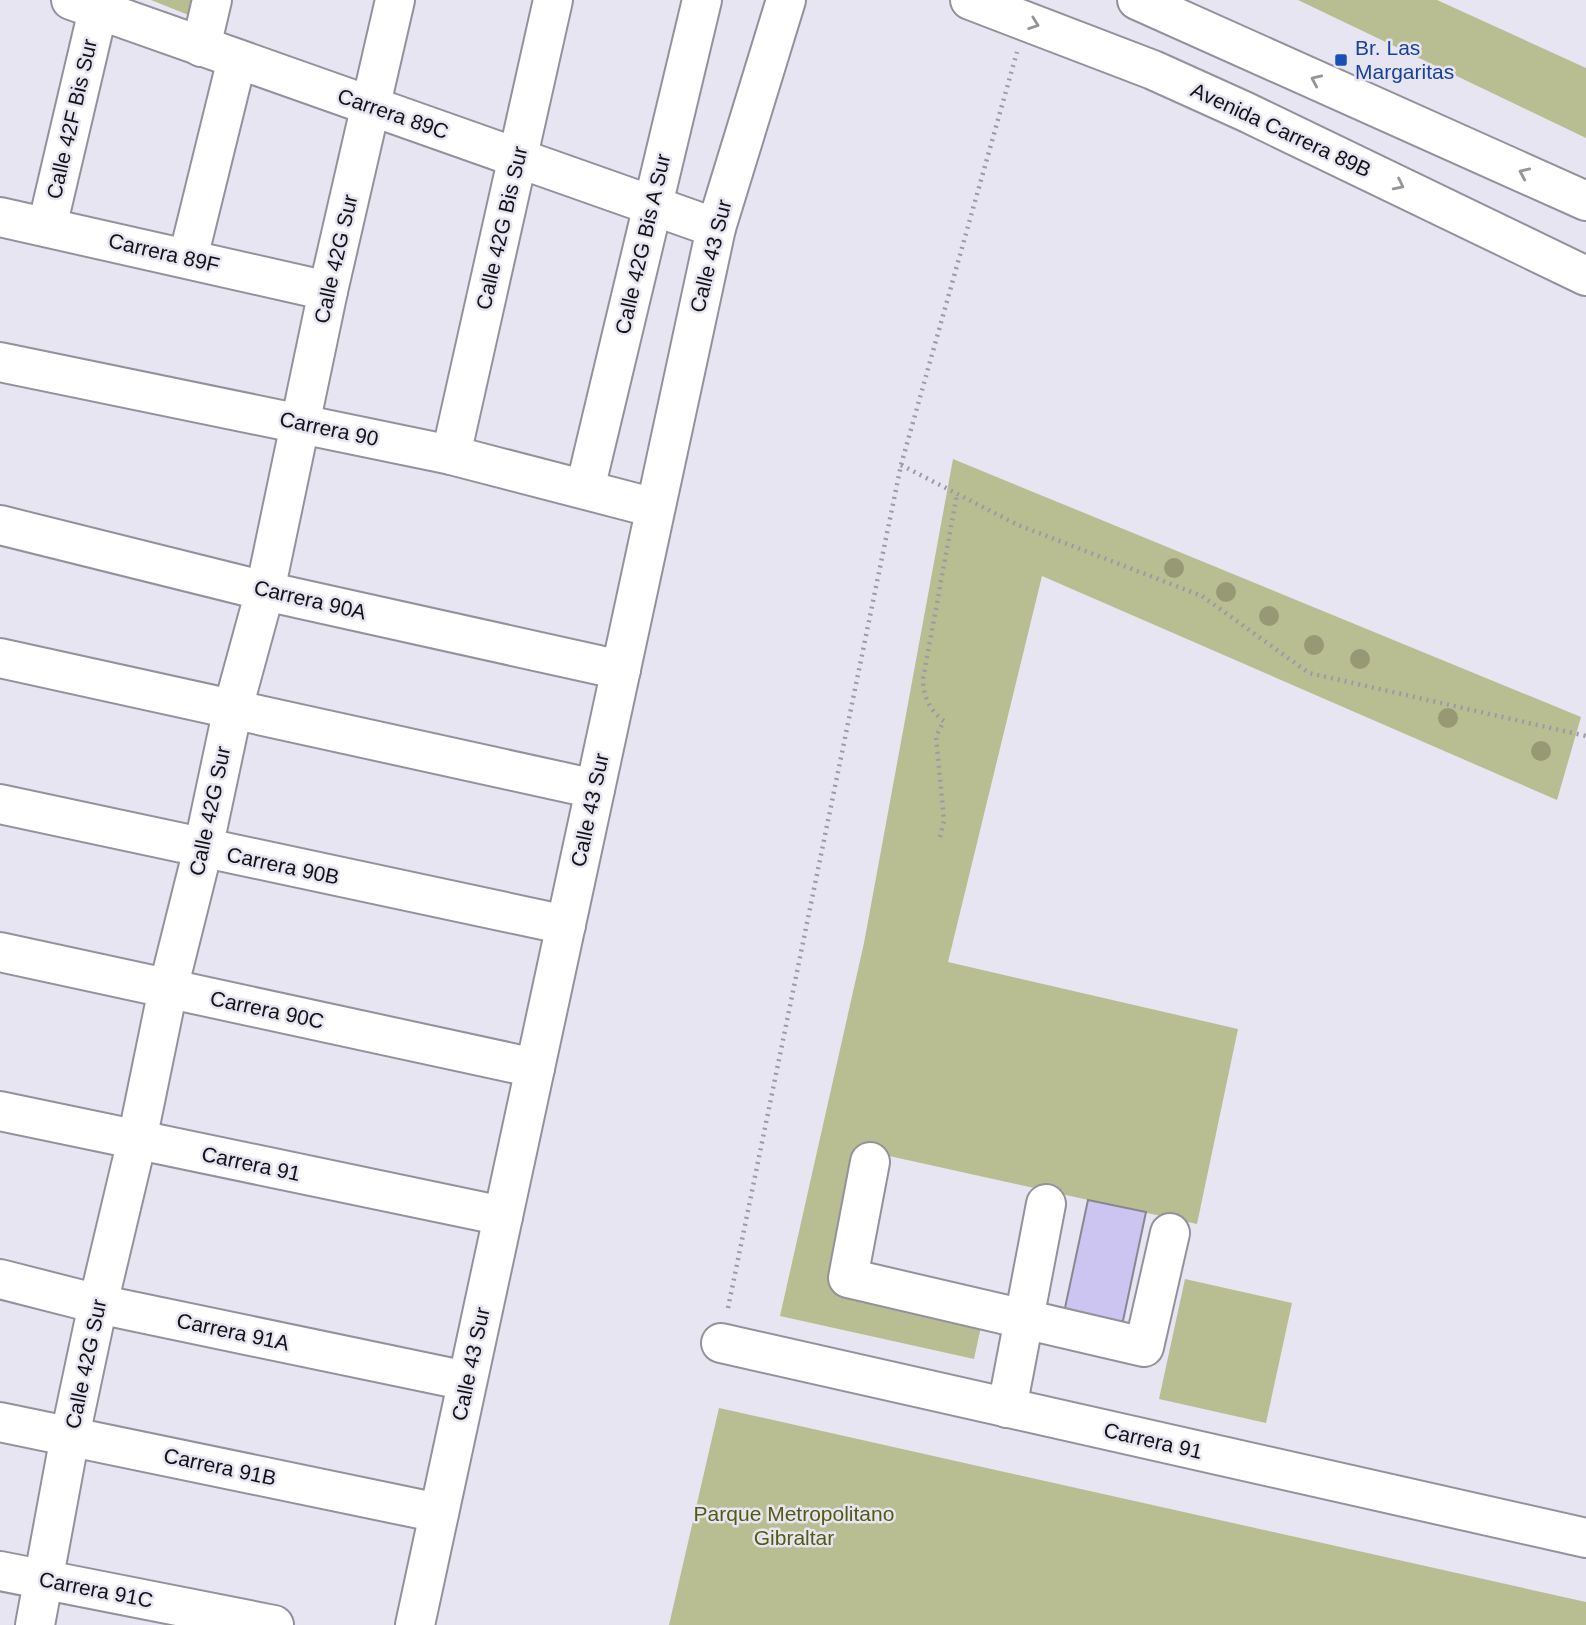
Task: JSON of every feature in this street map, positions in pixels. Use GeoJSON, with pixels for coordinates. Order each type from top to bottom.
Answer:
{"type":"FeatureCollection","features":[{"type":"Feature","properties":{"kind":"street"},"geometry":{"type":"LineString","coordinates":[[201,47],[212,0]]}},
{"type":"Feature","properties":{"kind":"street","name":"Calle 42G Sur"},"geometry":{"type":"LineString","coordinates":[[35,1625],[98,1304],[233,708],[265,591],[328,291],[395,0]]}},
{"type":"Feature","properties":{"kind":"street","name":"Calle 42G Bis Sur"},"geometry":{"type":"LineString","coordinates":[[451,456],[553,0]]}},
{"type":"Feature","properties":{"kind":"street","name":"Calle 42G Bis A Sur"},"geometry":{"type":"LineString","coordinates":[[585,489],[702,0]]}},
{"type":"Feature","properties":{"kind":"street","name":"Calle 43 Sur"},"geometry":{"type":"LineString","coordinates":[[415,1625],[716,228],[786,0]]}},
{"type":"Feature","properties":{"kind":"street"},"geometry":{"type":"LineString","coordinates":[[1138,0],[1586,201]]}},
{"type":"Feature","properties":{"kind":"street","name":"Avenida Carrera 89B"},"geometry":{"type":"LineString","coordinates":[[982,4],[1153,70],[1586,276]]}},
{"type":"Feature","properties":{"kind":"street","name":"Carrera 89C"},"geometry":{"type":"LineString","coordinates":[[84,5],[716,228]]}},
{"type":"Feature","properties":{"kind":"street","name":"Calle 42F Bis Sur"},"geometry":{"type":"LineString","coordinates":[[47,227],[84,5]]}},
{"type":"Feature","properties":{"kind":"street"},"geometry":{"type":"LineString","coordinates":[[188,258],[237,59]]}},
{"type":"Feature","properties":{"kind":"street","name":"Carrera 89F"},"geometry":{"type":"LineString","coordinates":[[0,217],[328,291]]}},
{"type":"Feature","properties":{"kind":"street","name":"Carrera 90"},"geometry":{"type":"LineString","coordinates":[[0,362],[451,456],[655,508]]}},
{"type":"Feature","properties":{"kind":"street","name":"Carrera 90A"},"geometry":{"type":"LineString","coordinates":[[0,525],[265,591],[621,670]]}},
{"type":"Feature","properties":{"kind":"street"},"geometry":{"type":"LineString","coordinates":[[0,658],[595,789]]}},
{"type":"Feature","properties":{"kind":"street","name":"Carrera 90B"},"geometry":{"type":"LineString","coordinates":[[0,804],[566,925]]}},
{"type":"Feature","properties":{"kind":"street","name":"Carrera 90C"},"geometry":{"type":"LineString","coordinates":[[0,952],[535,1068]]}},
{"type":"Feature","properties":{"kind":"street","name":"Carrera 91"},"geometry":{"type":"LineString","coordinates":[[0,1111],[503,1216]]}},
{"type":"Feature","properties":{"kind":"street"},"geometry":{"type":"LineString","coordinates":[[870,1162],[848,1278],[1144,1347],[1170,1233]]}},
{"type":"Feature","properties":{"kind":"street"},"geometry":{"type":"LineString","coordinates":[[1007,1408],[1046,1204]]}},
{"type":"Feature","properties":{"kind":"street","name":"Carrera 91A"},"geometry":{"type":"LineString","coordinates":[[0,1279],[98,1304],[467,1381]]}},
{"type":"Feature","properties":{"kind":"street","name":"Carrera 91"},"geometry":{"type":"LineString","coordinates":[[721,1343],[1586,1538]]}},
{"type":"Feature","properties":{"kind":"street","name":"Carrera 91B"},"geometry":{"type":"LineString","coordinates":[[0,1422],[439,1513]]}},
{"type":"Feature","properties":{"kind":"street","name":"Carrera 91C"},"geometry":{"type":"LineString","coordinates":[[0,1571],[274,1625]]}},
{"type":"Feature","properties":{"kind":"path"},"geometry":{"type":"LineString","coordinates":[[721,1343],[901,464],[1018,49],[982,4]]}},
{"type":"Feature","properties":{"kind":"path"},"geometry":{"type":"LineString","coordinates":[[901,464],[1018,525],[1202,596],[1309,673],[1586,736]]}},
{"type":"Feature","properties":{"kind":"path"},"geometry":{"type":"LineString","coordinates":[[940,836],[944,821],[936,736],[944,721],[926,700],[923,679],[957,494]]}},
{"type":"Feature","properties":{"kind":"green space"},"geometry":{"type":"Polygon","coordinates":[[[151,0],[200,0],[196,18],[151,0]]]}},
{"type":"Feature","properties":{"kind":"green space"},"geometry":{"type":"Polygon","coordinates":[[[1298,0],[1437,0],[1586,68],[1586,138],[1298,0]]]}},
{"type":"Feature","properties":{"kind":"green space"},"geometry":{"type":"Polygon","coordinates":[[[953,459],[1581,717],[1557,800],[1042,576],[948,962],[1238,1029],[1197,1224],[862,1150],[833,1284],[983,1317],[974,1359],[780,1316],[864,943],[953,459]]]}},
{"type":"Feature","properties":{"kind":"green space"},"geometry":{"type":"Polygon","coordinates":[[[1185,1279],[1292,1303],[1266,1423],[1159,1399],[1185,1279]]]}},
{"type":"Feature","properties":{"kind":"green space","name":"Parque Metropolitano Gibraltar"},"geometry":{"type":"Polygon","coordinates":[[[719,1408],[1586,1602],[1586,1625],[669,1625],[719,1408]]]}},
{"type":"Feature","properties":{"kind":"building"},"geometry":{"type":"Polygon","coordinates":[[[1088,1200],[1146,1212],[1120,1335],[1062,1322],[1088,1200]]]}},
{"type":"Feature","properties":{"kind":"place","name":"Br. Las Margaritas"},"geometry":{"type":"Point","coordinates":[1341,60]}}]}
